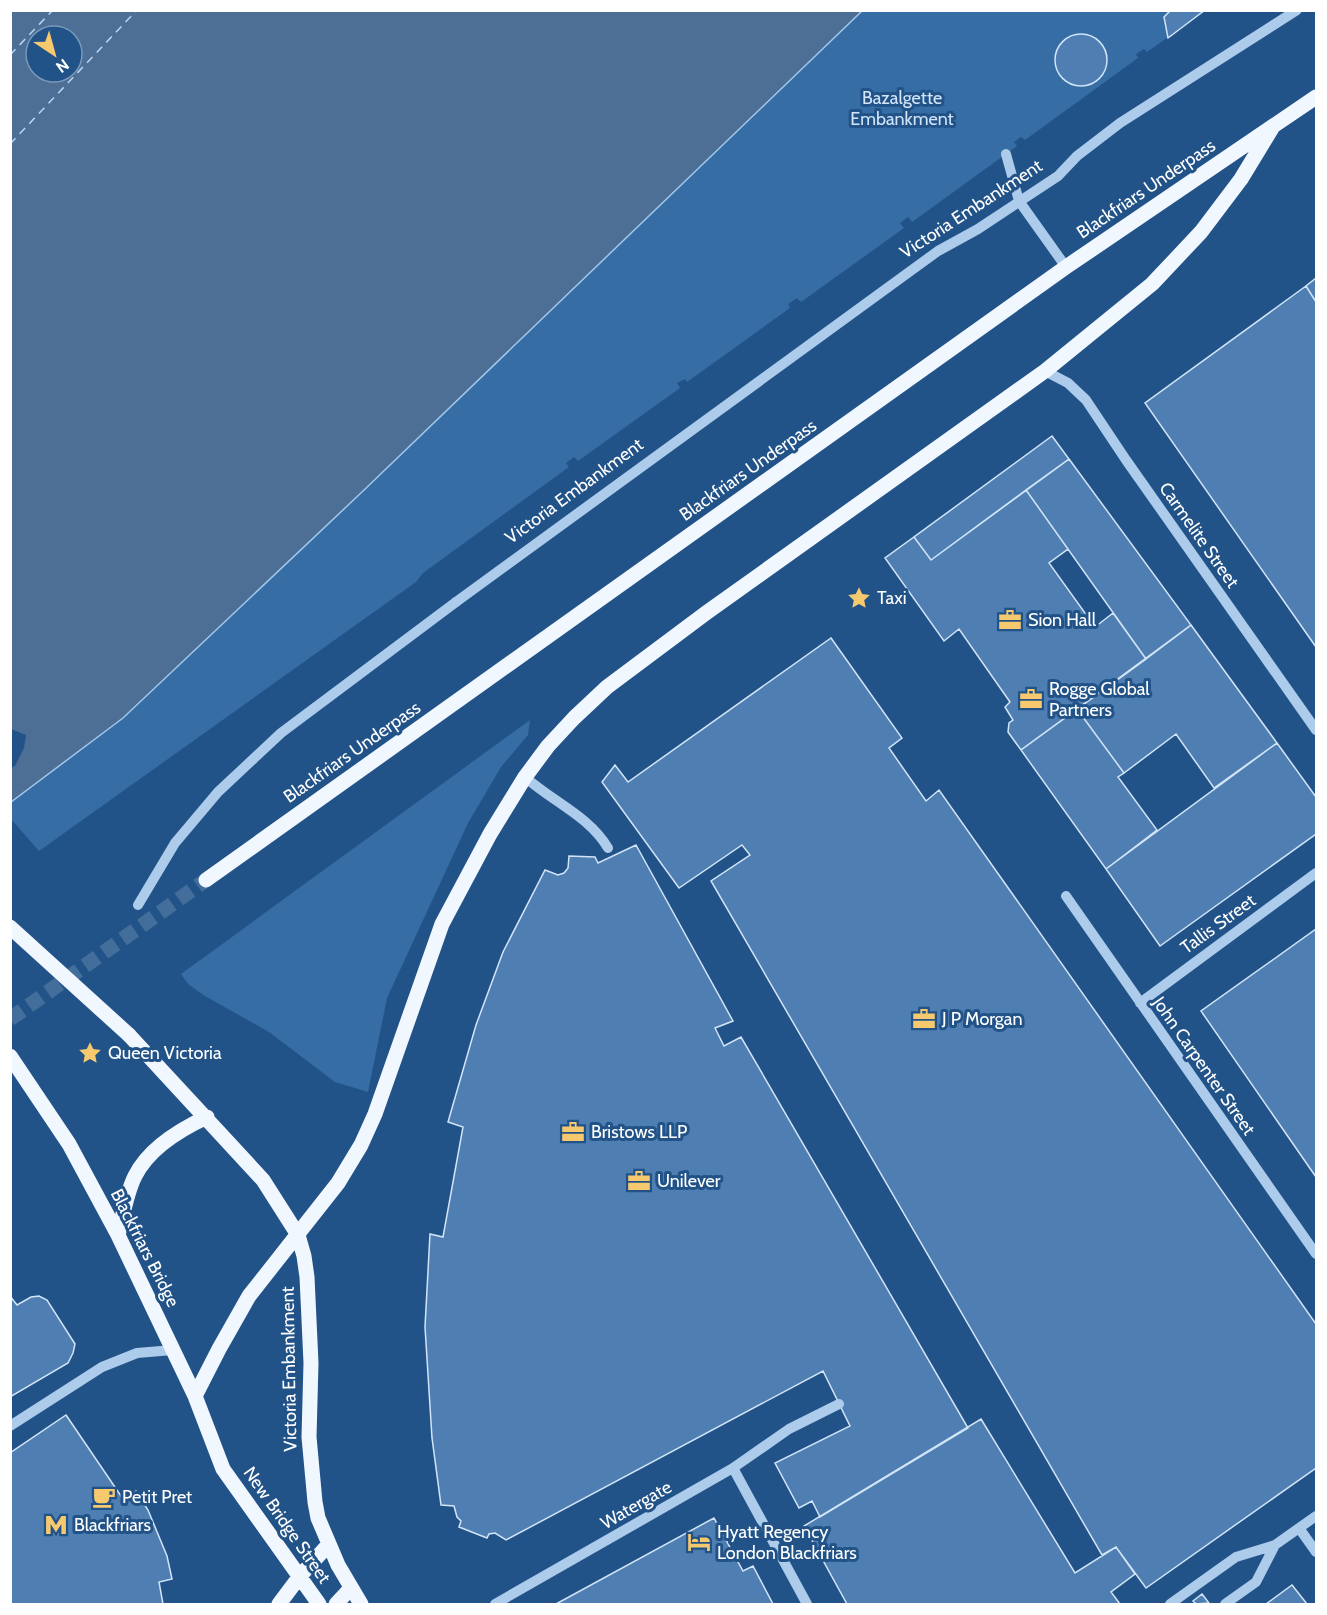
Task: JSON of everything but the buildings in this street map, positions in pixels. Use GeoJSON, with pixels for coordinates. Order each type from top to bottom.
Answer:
{"type":"FeatureCollection","features":[{"type":"Feature","properties":{"kind":"main road","name":"Blackfriars Underpass"},"geometry":{"type":"LineString","coordinates":[[206,880],[1066,267],[1317,97]]}},
{"type":"Feature","properties":{"kind":"main road"},"geometry":{"type":"LineString","coordinates":[[195,1396],[249,1296],[338,1183],[360,1145],[375,1114],[442,924],[490,834],[525,777],[548,746],[607,687],[706,613],[1045,371],[1152,284],[1201,232],[1241,179],[1272,128]]}},
{"type":"Feature","properties":{"kind":"main road"},"geometry":{"type":"LineString","coordinates":[[10,927],[129,1035],[207,1117],[263,1180],[298,1235]]}},
{"type":"Feature","properties":{"kind":"main road","name":"Blackfriars Bridge"},"geometry":{"type":"LineString","coordinates":[[10,1056],[69,1144],[118,1235],[195,1396],[223,1469]]}},
{"type":"Feature","properties":{"kind":"main road"},"geometry":{"type":"LineString","coordinates":[[118,1235],[135,1176],[145,1160],[179,1130],[207,1117]]}},
{"type":"Feature","properties":{"kind":"main road","name":"Victoria Embankment"},"geometry":{"type":"LineString","coordinates":[[298,1235],[307,1277],[311,1363],[309,1437],[315,1502]]}},
{"type":"Feature","properties":{"kind":"main road","name":"New Bridge Street"},"geometry":{"type":"LineString","coordinates":[[223,1469],[319,1605]]}},
{"type":"Feature","properties":{"kind":"main road","name":"New Bridge Street"},"geometry":{"type":"LineString","coordinates":[[315,1502],[318,1518],[329,1544],[350,1589],[361,1605]]}},
{"type":"Feature","properties":{"kind":"main road"},"geometry":{"type":"LineString","coordinates":[[279,1605],[300,1576],[329,1544]]}},
{"type":"Feature","properties":{"kind":"main road"},"geometry":{"type":"LineString","coordinates":[[336,1605],[350,1589]]}},
{"type":"Feature","properties":{"kind":"street","name":"Victoria Embankment"},"geometry":{"type":"LineString","coordinates":[[138,905],[175,843],[218,792],[281,733],[456,602],[938,251],[978,229],[1058,176],[1077,156],[1120,123],[1297,10]]}},
{"type":"Feature","properties":{"kind":"street"},"geometry":{"type":"LineString","coordinates":[[1006,154],[1019,201],[1066,267]]}},
{"type":"Feature","properties":{"kind":"street","name":"Carmelite Street"},"geometry":{"type":"LineString","coordinates":[[1045,371],[1068,383],[1086,400],[1317,730]]}},
{"type":"Feature","properties":{"kind":"street"},"geometry":{"type":"LineString","coordinates":[[525,777],[545,795],[581,818],[600,834],[608,848]]}},
{"type":"Feature","properties":{"kind":"street","name":"Tallis Street"},"geometry":{"type":"LineString","coordinates":[[1140,1003],[1317,873]]}},
{"type":"Feature","properties":{"kind":"street","name":"John Carpenter Street"},"geometry":{"type":"LineString","coordinates":[[1066,896],[1317,1254]]}},
{"type":"Feature","properties":{"kind":"street"},"geometry":{"type":"LineString","coordinates":[[10,1426],[102,1367],[137,1353],[173,1350]]}},
{"type":"Feature","properties":{"kind":"street","name":"Watergate"},"geometry":{"type":"LineString","coordinates":[[495,1605],[733,1468],[789,1429],[839,1404]]}},
{"type":"Feature","properties":{"kind":"street"},"geometry":{"type":"LineString","coordinates":[[733,1468],[807,1605]]}},
{"type":"Feature","properties":{"kind":"street"},"geometry":{"type":"LineString","coordinates":[[1170,1605],[1236,1557],[1275,1545],[1317,1516]]}},
{"type":"Feature","properties":{"kind":"street"},"geometry":{"type":"LineString","coordinates":[[1299,1528],[1317,1552]]}},
{"type":"Feature","properties":{"kind":"street"},"geometry":{"type":"LineString","coordinates":[[1225,1605],[1257,1582],[1275,1545]]}},
{"type":"Feature","properties":{"kind":"green space","name":"Bazalgette Embankment"},"geometry":{"type":"Polygon","coordinates":[[[862,11],[1205,11],[1147,52],[1144,49],[1136,54],[1138,58],[1025,140],[1021,137],[1014,142],[1017,146],[912,222],[908,217],[900,223],[904,228],[801,302],[797,298],[788,304],[790,308],[687,382],[685,379],[677,383],[680,388],[578,461],[574,457],[566,463],[569,467],[423,573],[416,582],[39,851],[11,819],[10,793],[15,799],[123,718],[363,491],[862,11]]]}},
{"type":"Feature","properties":{"kind":"green space"},"geometry":{"type":"Polygon","coordinates":[[[530,720],[528,735],[501,767],[468,823],[387,998],[368,1092],[335,1082],[269,1032],[188,984],[181,974],[530,720]]]}},
{"type":"Feature","properties":{"kind":"shaded area"},"geometry":{"type":"Polygon","coordinates":[[[11,11],[862,11],[363,491],[123,718],[11,802],[11,11]]]}},
{"type":"Feature","properties":{"kind":"pier"},"geometry":{"type":"Polygon","coordinates":[[[11,729],[26,735],[24,748],[15,766],[11,768],[11,729]]]}},
{"type":"Feature","properties":{"kind":"ferry route"},"geometry":{"type":"LineString","coordinates":[[10,55],[53,10]]}},
{"type":"Feature","properties":{"kind":"ferry route"},"geometry":{"type":"LineString","coordinates":[[10,144],[137,10]]}},
{"type":"Feature","properties":{"kind":"tunnel"},"geometry":{"type":"LineString","coordinates":[[10,1019],[206,880]]}},
{"type":"Feature","properties":{"kind":"place","name":"Taxi"},"geometry":{"type":"Point","coordinates":[859,598]}},
{"type":"Feature","properties":{"kind":"place","name":"Sion Hall"},"geometry":{"type":"Point","coordinates":[1010,620]}},
{"type":"Feature","properties":{"kind":"place","name":"Rogge Global Partners"},"geometry":{"type":"Point","coordinates":[1031,699]}},
{"type":"Feature","properties":{"kind":"place","name":"J P Morgan"},"geometry":{"type":"Point","coordinates":[924,1019]}},
{"type":"Feature","properties":{"kind":"place","name":"Queen Victoria"},"geometry":{"type":"Point","coordinates":[90,1053]}},
{"type":"Feature","properties":{"kind":"place","name":"Bristows LLP"},"geometry":{"type":"Point","coordinates":[573,1132]}},
{"type":"Feature","properties":{"kind":"place","name":"Unilever"},"geometry":{"type":"Point","coordinates":[639,1181]}},
{"type":"Feature","properties":{"kind":"place","name":"Petit Pret"},"geometry":{"type":"Point","coordinates":[104,1497]}},
{"type":"Feature","properties":{"kind":"place","name":"Blackfriars"},"geometry":{"type":"Point","coordinates":[56,1525]}},
{"type":"Feature","properties":{"kind":"place","name":"Hyatt Regency London Blackfriars"},"geometry":{"type":"Point","coordinates":[699,1542]}}]}
